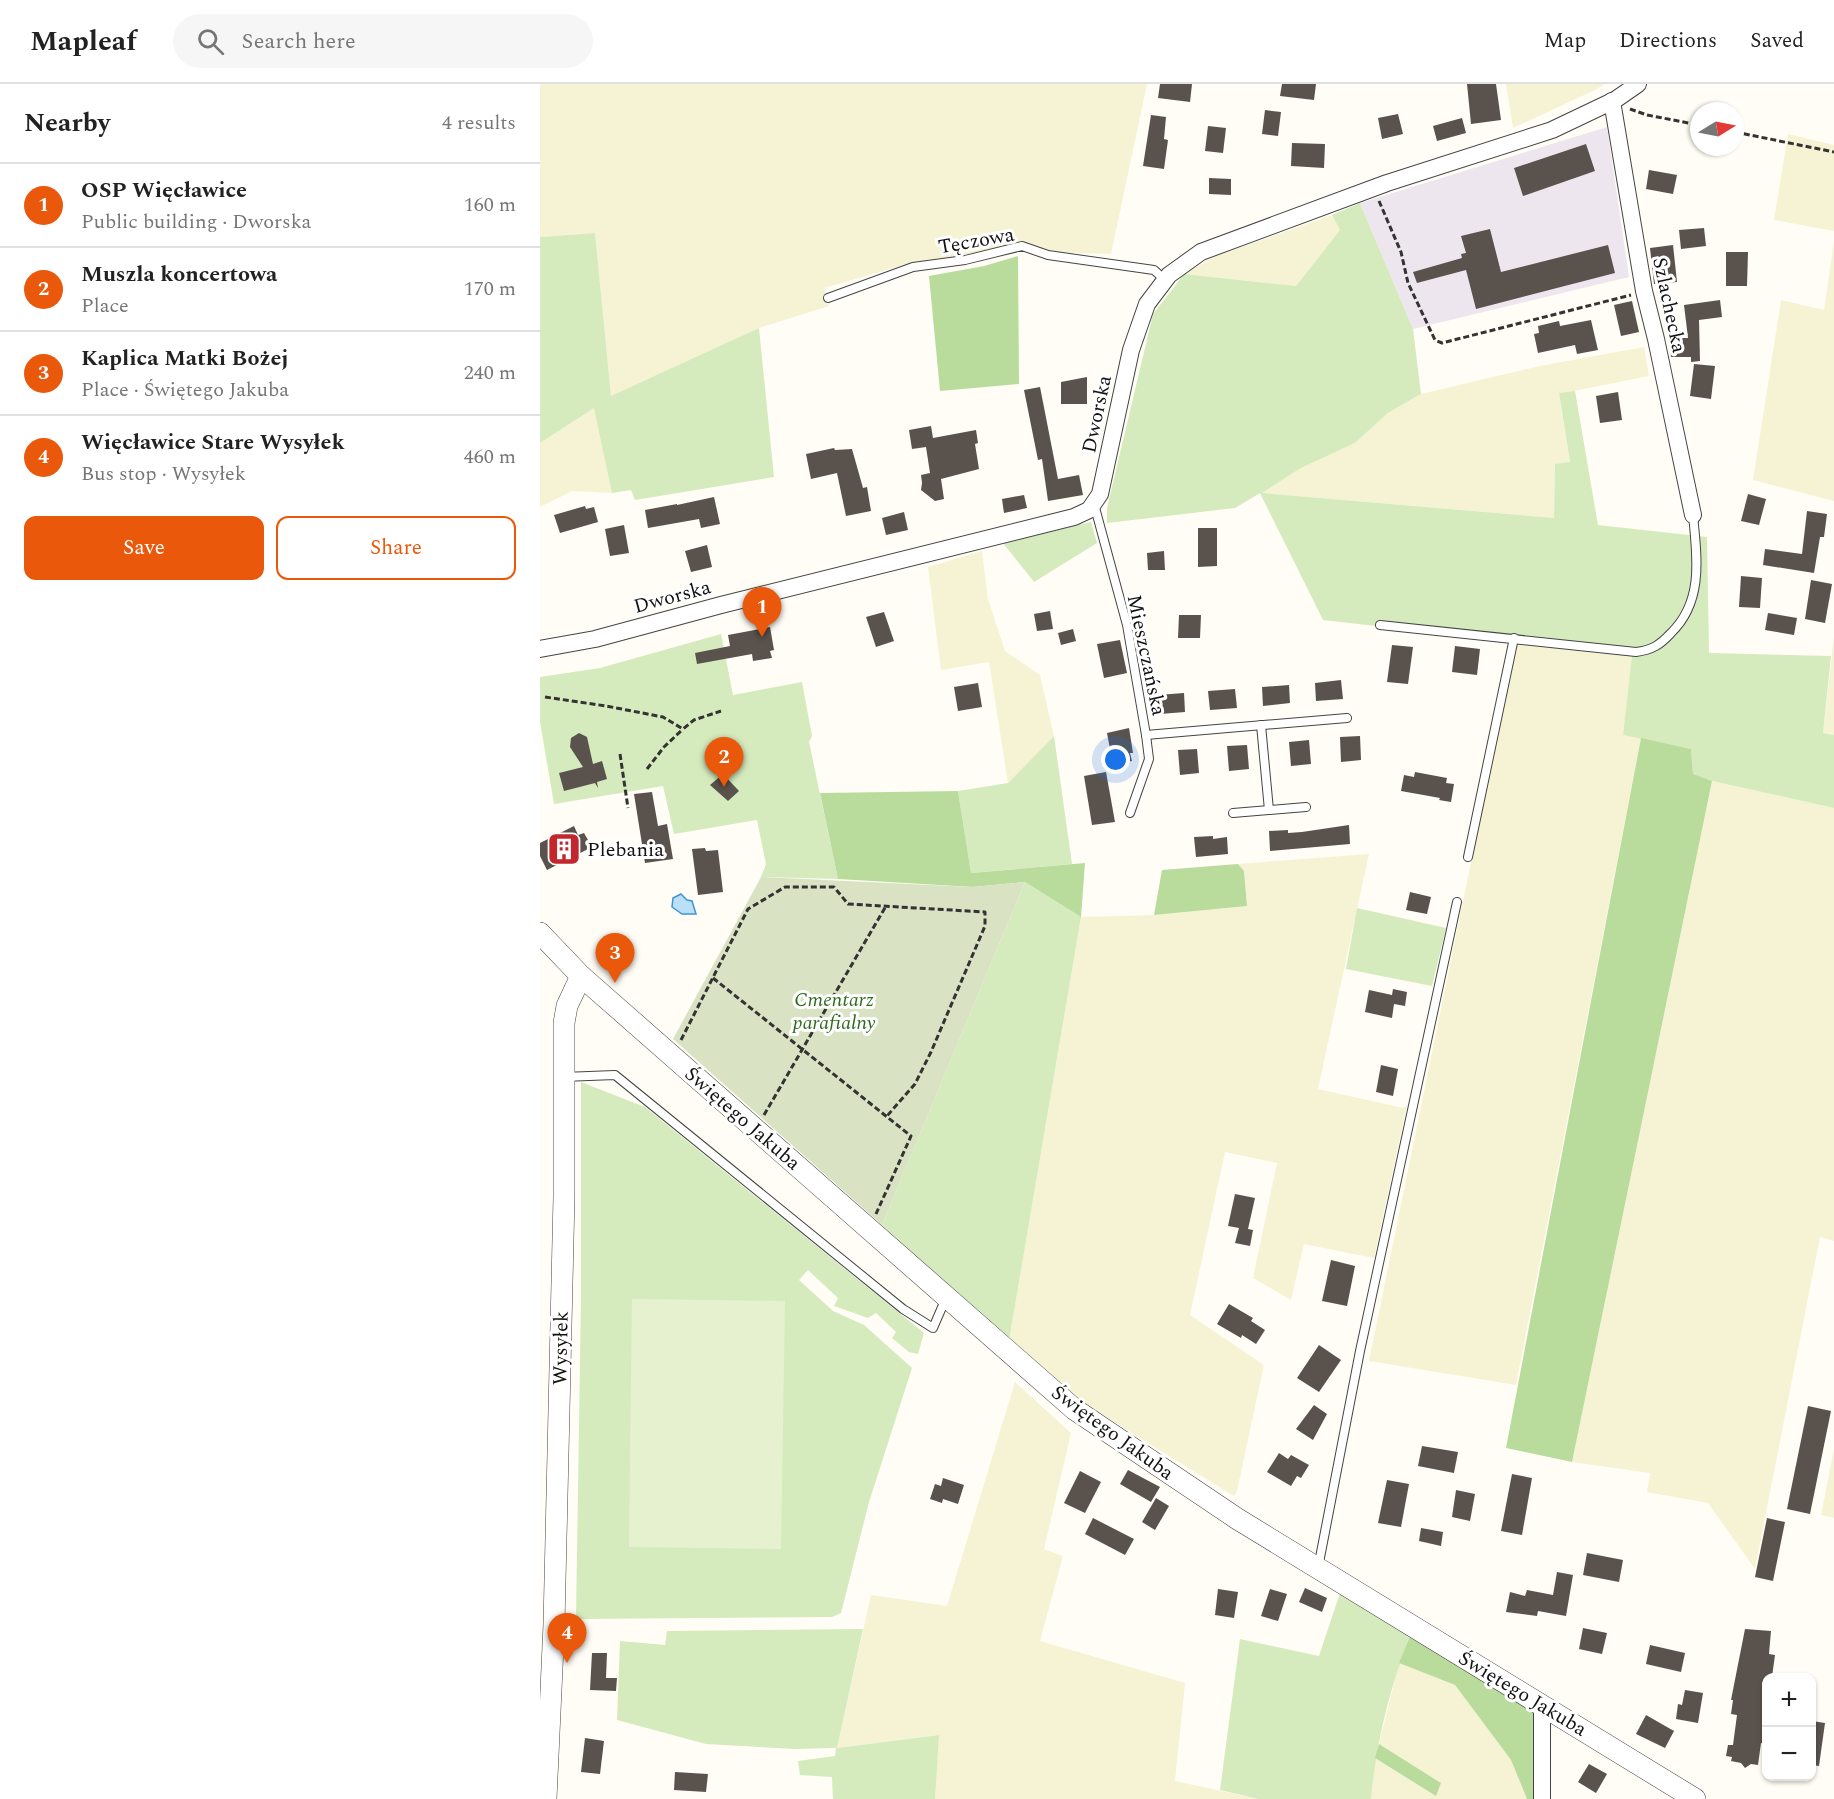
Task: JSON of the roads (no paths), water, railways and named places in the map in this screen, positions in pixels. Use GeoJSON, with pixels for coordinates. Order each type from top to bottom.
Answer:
{"type":"FeatureCollection","features":[{"type":"Feature","properties":{"kind":"street","name":"Dworska"},"geometry":{"type":"LineString","coordinates":[[540,649],[595,639],[1074,517],[1089,510],[1100,494],[1131,350],[1147,304],[1166,280],[1201,252],[1373,189],[1552,130],[1612,102],[1638,84]]}},
{"type":"Feature","properties":{"kind":"street","name":"Szlachecka"},"geometry":{"type":"LineString","coordinates":[[1612,102],[1644,291],[1693,515]]}},
{"type":"Feature","properties":{"kind":"street","name":"Świętego Jakuba"},"geometry":{"type":"LineString","coordinates":[[540,933],[581,976],[1074,1409],[1236,1518],[1695,1799]]}},
{"type":"Feature","properties":{"kind":"street","name":"Wysyłek"},"geometry":{"type":"LineString","coordinates":[[546,1799],[545,1723],[554,1624],[564,1197],[564,1023],[567,1006],[581,976]]}},
{"type":"Feature","properties":{"kind":"street"},"geometry":{"type":"LineString","coordinates":[[1542,1704],[1542,1799]]}},
{"type":"Feature","properties":{"kind":"lane","name":"Tęczowa"},"geometry":{"type":"LineString","coordinates":[[828,298],[913,267],[965,260],[1022,246],[1048,255],[1154,270],[1166,280]]}},
{"type":"Feature","properties":{"kind":"lane","name":"Mieszczańska"},"geometry":{"type":"LineString","coordinates":[[1094,503],[1126,625],[1149,759],[1130,813]]}},
{"type":"Feature","properties":{"kind":"lane"},"geometry":{"type":"LineString","coordinates":[[1380,625],[1636,652],[1649,650],[1665,640],[1680,625],[1690,605],[1697,569],[1693,515]]}},
{"type":"Feature","properties":{"kind":"lane"},"geometry":{"type":"LineString","coordinates":[[1468,857],[1515,638]]}},
{"type":"Feature","properties":{"kind":"lane"},"geometry":{"type":"LineString","coordinates":[[1146,735],[1347,718]]}},
{"type":"Feature","properties":{"kind":"lane"},"geometry":{"type":"LineString","coordinates":[[1261,725],[1269,810]]}},
{"type":"Feature","properties":{"kind":"lane"},"geometry":{"type":"LineString","coordinates":[[1233,813],[1306,807]]}},
{"type":"Feature","properties":{"kind":"lane"},"geometry":{"type":"LineString","coordinates":[[1318,1568],[1360,1351],[1457,902]]}},
{"type":"Feature","properties":{"kind":"lane"},"geometry":{"type":"LineString","coordinates":[[563,1077],[615,1075],[903,1309],[933,1328],[946,1297]]}},
{"type":"Feature","properties":{"kind":"water"},"geometry":{"type":"Polygon","coordinates":[[[681,894],[687,900],[692,901],[696,914],[682,914],[672,907],[673,898],[681,894]]]}},
{"type":"Feature","properties":{"kind":"place","name":"OSP Więcławice"},"geometry":{"type":"Point","coordinates":[762,637]}},
{"type":"Feature","properties":{"kind":"place","name":"Muszla koncertowa"},"geometry":{"type":"Point","coordinates":[724,787]}},
{"type":"Feature","properties":{"kind":"place","name":"Plebania"},"geometry":{"type":"Point","coordinates":[564,849]}},
{"type":"Feature","properties":{"kind":"place","name":"Kaplica Matki Bożej"},"geometry":{"type":"Point","coordinates":[615,983]}},
{"type":"Feature","properties":{"kind":"place","name":"Więcławice Stare Wysyłek"},"geometry":{"type":"Point","coordinates":[567,1663]}},
{"type":"Feature","properties":{"kind":"park label","name":"Cmentarz parafialny"},"geometry":{"type":"Point","coordinates":[834,1010]}}]}
